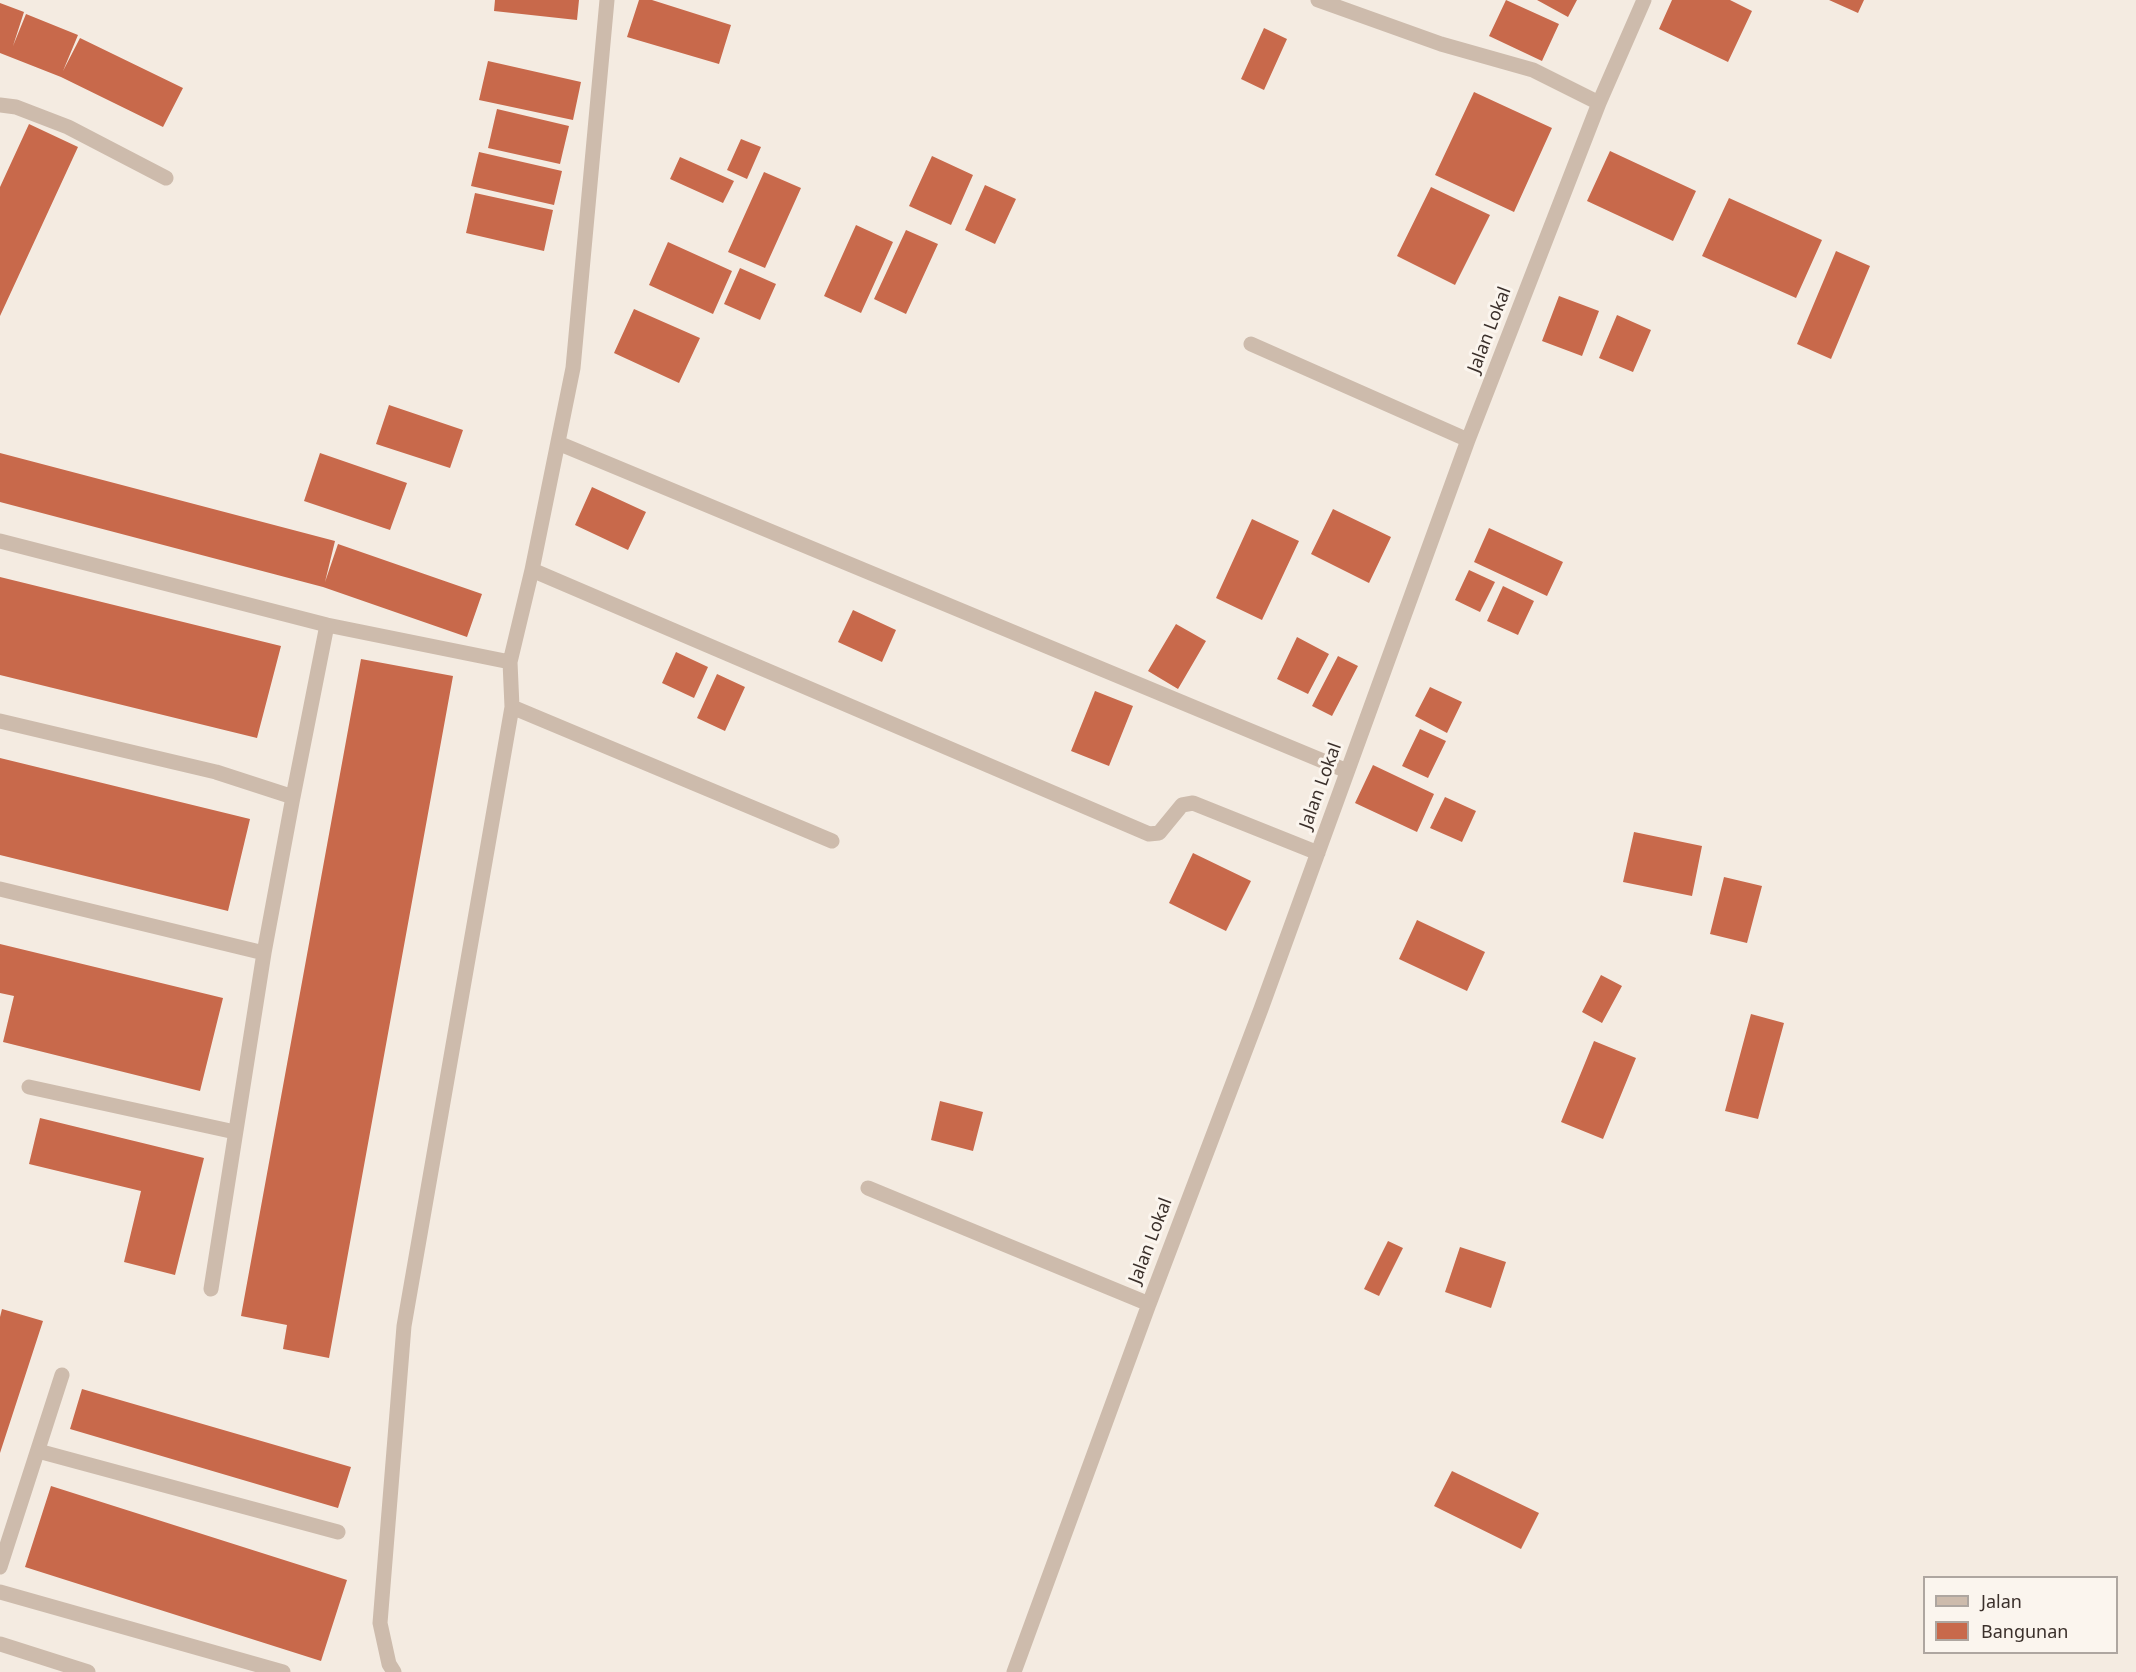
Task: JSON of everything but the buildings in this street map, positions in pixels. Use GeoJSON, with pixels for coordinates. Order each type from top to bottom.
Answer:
{"type":"FeatureCollection","features":[{"type":"Feature","properties":{"kind":"street"},"geometry":{"type":"LineString","coordinates":[[394,1672],[389,1664],[380,1623],[404,1326],[512,707],[510,662],[532,570],[573,368],[607,0]]}},
{"type":"Feature","properties":{"kind":"street"},"geometry":{"type":"LineString","coordinates":[[1318,0],[1441,44],[1533,70],[1599,103]]}},
{"type":"Feature","properties":{"kind":"street","name":"Jalan Lokal"},"geometry":{"type":"LineString","coordinates":[[868,1188],[1149,1304],[1318,853],[1468,440],[1599,103],[1644,0]]}},
{"type":"Feature","properties":{"kind":"street"},"geometry":{"type":"LineString","coordinates":[[0,105],[37,114],[68,127],[166,178]]}},
{"type":"Feature","properties":{"kind":"street"},"geometry":{"type":"LineString","coordinates":[[1251,344],[1468,440]]}},
{"type":"Feature","properties":{"kind":"street"},"geometry":{"type":"LineString","coordinates":[[558,443],[1347,771]]}},
{"type":"Feature","properties":{"kind":"street"},"geometry":{"type":"LineString","coordinates":[[0,541],[327,625],[510,662]]}},
{"type":"Feature","properties":{"kind":"street"},"geometry":{"type":"LineString","coordinates":[[532,570],[1149,834],[1159,833],[1182,805],[1193,802],[1318,853]]}},
{"type":"Feature","properties":{"kind":"street"},"geometry":{"type":"LineString","coordinates":[[211,1289],[264,953],[327,625]]}},
{"type":"Feature","properties":{"kind":"street"},"geometry":{"type":"LineString","coordinates":[[512,707],[832,841]]}},
{"type":"Feature","properties":{"kind":"street"},"geometry":{"type":"LineString","coordinates":[[0,721],[216,772],[293,797]]}},
{"type":"Feature","properties":{"kind":"street"},"geometry":{"type":"LineString","coordinates":[[0,889],[264,953]]}},
{"type":"Feature","properties":{"kind":"street"},"geometry":{"type":"LineString","coordinates":[[29,1087],[235,1132]]}},
{"type":"Feature","properties":{"kind":"street"},"geometry":{"type":"LineString","coordinates":[[1014,1672],[1149,1304]]}},
{"type":"Feature","properties":{"kind":"street"},"geometry":{"type":"LineString","coordinates":[[0,1567],[62,1374]]}},
{"type":"Feature","properties":{"kind":"street"},"geometry":{"type":"LineString","coordinates":[[38,1451],[338,1532]]}},
{"type":"Feature","properties":{"kind":"street"},"geometry":{"type":"LineString","coordinates":[[0,1592],[283,1672]]}},
{"type":"Feature","properties":{"kind":"street"},"geometry":{"type":"LineString","coordinates":[[0,1644],[88,1672]]}}]}
